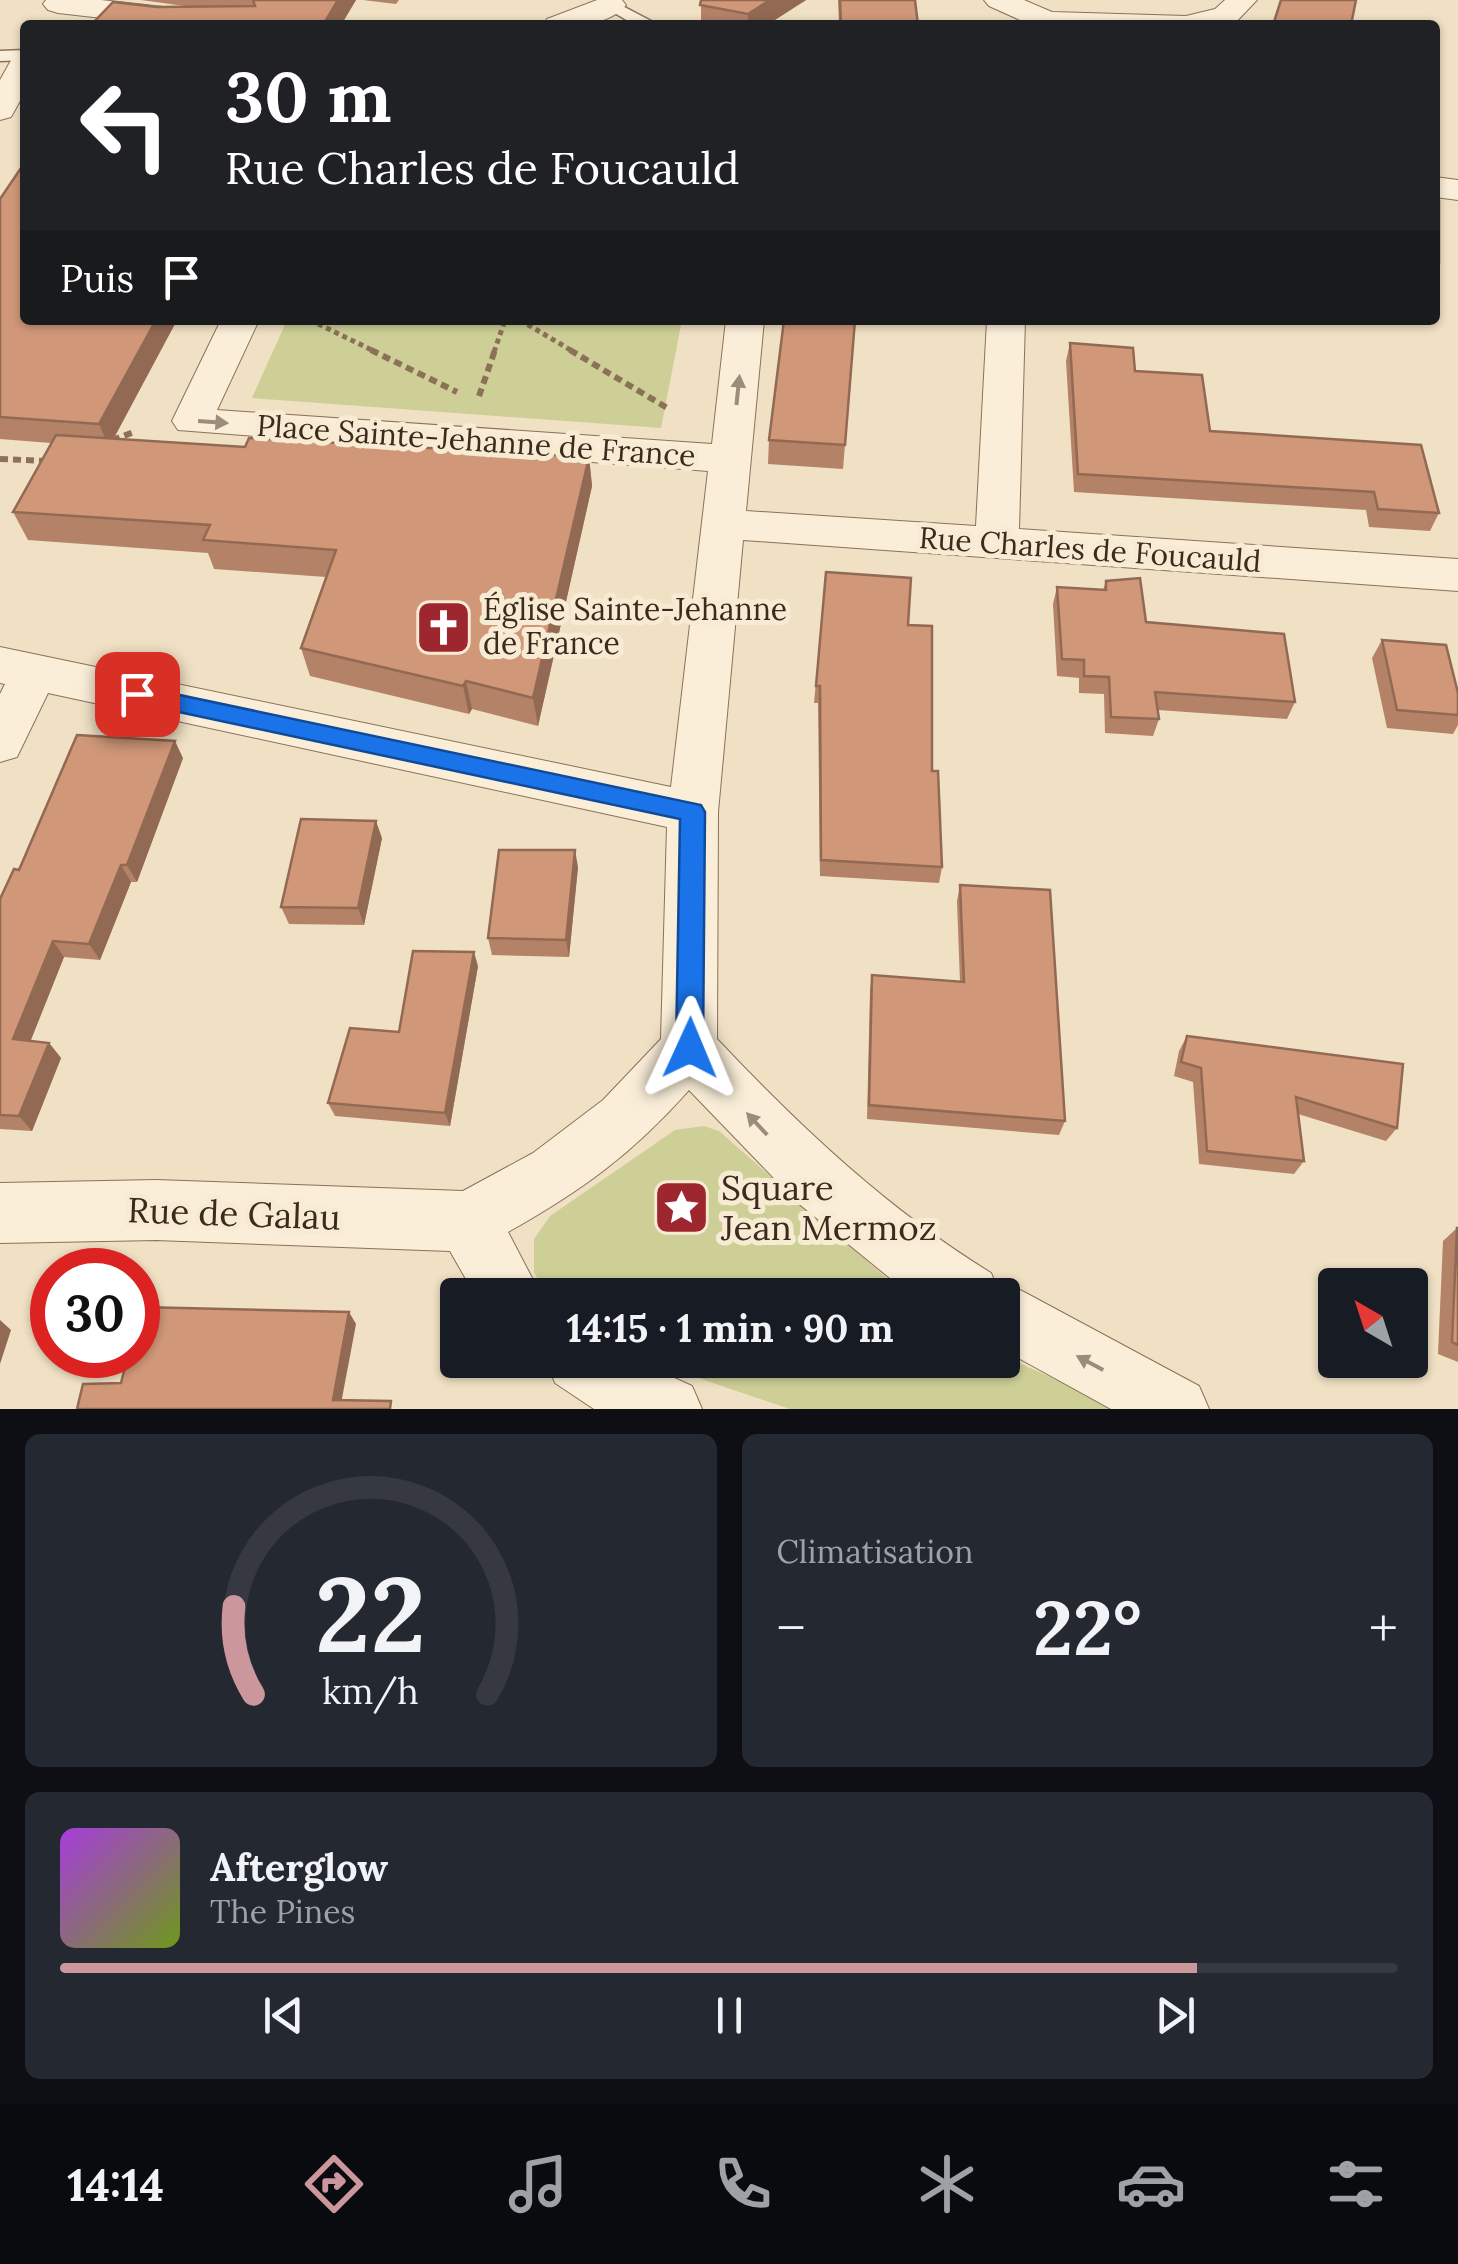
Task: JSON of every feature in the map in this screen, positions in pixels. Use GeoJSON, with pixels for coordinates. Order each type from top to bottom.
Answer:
{"type":"FeatureCollection","features":[{"type":"Feature","properties":{"kind":"street"},"geometry":{"type":"LineString","coordinates":[[999,0],[1040,20]]}},
{"type":"Feature","properties":{"kind":"street"},"geometry":{"type":"LineString","coordinates":[[1215,20],[1226,16],[1242,0]]}},
{"type":"Feature","properties":{"kind":"street"},"geometry":{"type":"LineString","coordinates":[[54,10],[180,20]]}},
{"type":"Feature","properties":{"kind":"street"},"geometry":{"type":"LineString","coordinates":[[576,20],[613,10]]}},
{"type":"Feature","properties":{"kind":"street"},"geometry":{"type":"LineString","coordinates":[[0,110],[20,69]]}},
{"type":"Feature","properties":{"kind":"street","name":"Place Sainte-Jehanne de France"},"geometry":{"type":"LineString","coordinates":[[238,325],[192,421],[470,421],[731,459],[744,325]]}},
{"type":"Feature","properties":{"kind":"street"},"geometry":{"type":"LineString","coordinates":[[996,543],[1006,325]]}},
{"type":"Feature","properties":{"kind":"street"},"geometry":{"type":"LineString","coordinates":[[500,1278],[467,1221],[554,1174],[624,1120],[690,1048],[692,812],[731,459]]}},
{"type":"Feature","properties":{"kind":"street","name":"Rue Charles de Foucauld"},"geometry":{"type":"LineString","coordinates":[[723,524],[1458,575]]}},
{"type":"Feature","properties":{"kind":"street"},"geometry":{"type":"LineString","coordinates":[[0,743],[17,668],[692,812]]}},
{"type":"Feature","properties":{"kind":"street"},"geometry":{"type":"LineString","coordinates":[[690,1048],[767,1134],[856,1216],[944,1278]]}},
{"type":"Feature","properties":{"kind":"street","name":"Rue de Galau"},"geometry":{"type":"LineString","coordinates":[[0,1213],[156,1210],[467,1221]]}},
{"type":"Feature","properties":{"kind":"street"},"geometry":{"type":"LineString","coordinates":[[1020,1324],[1176,1409]]}},
{"type":"Feature","properties":{"kind":"street"},"geometry":{"type":"LineString","coordinates":[[606,1378],[669,1409]]}},
{"type":"Feature","properties":{"kind":"path"},"geometry":{"type":"LineString","coordinates":[[318,325],[470,421],[504,325]]}},
{"type":"Feature","properties":{"kind":"path"},"geometry":{"type":"LineString","coordinates":[[528,325],[670,410]]}},
{"type":"Feature","properties":{"kind":"path"},"geometry":{"type":"LineString","coordinates":[[103,444],[134,432]]}},
{"type":"Feature","properties":{"kind":"path"},"geometry":{"type":"LineString","coordinates":[[0,459],[56,462]]}},
{"type":"Feature","properties":{"kind":"green space"},"geometry":{"type":"Polygon","coordinates":[[[285,325],[681,325],[661,428],[252,398],[285,325]]]}},
{"type":"Feature","properties":{"kind":"green space","name":"Square Jean Mermoz"},"geometry":{"type":"Polygon","coordinates":[[[704,1126],[719,1131],[887,1278],[537,1278],[534,1239],[550,1216],[675,1130],[704,1126]]]}},
{"type":"Feature","properties":{"kind":"green space"},"geometry":{"type":"Polygon","coordinates":[[[1020,1364],[1123,1409],[790,1409],[700,1378],[1020,1378],[1020,1364]]]}},
{"type":"Feature","properties":{"kind":"building"},"geometry":{"type":"Polygon","coordinates":[[[253,0],[338,0],[326,20],[96,20],[113,2],[157,7],[255,6],[253,0]]]}},
{"type":"Feature","properties":{"kind":"building"},"geometry":{"type":"Polygon","coordinates":[[[701,0],[770,0],[748,14],[700,5],[701,0]]]}},
{"type":"Feature","properties":{"kind":"building"},"geometry":{"type":"Polygon","coordinates":[[[840,0],[915,0],[917,20],[841,20],[840,0]]]}},
{"type":"Feature","properties":{"kind":"building"},"geometry":{"type":"Polygon","coordinates":[[[1281,0],[1356,0],[1352,20],[1275,20],[1281,0]]]}},
{"type":"Feature","properties":{"kind":"building"},"geometry":{"type":"Polygon","coordinates":[[[20,169],[20,325],[153,325],[99,424],[0,417],[0,199],[20,169]]]}},
{"type":"Feature","properties":{"kind":"building"},"geometry":{"type":"Polygon","coordinates":[[[783,325],[855,325],[845,445],[769,440],[783,325]]]}},
{"type":"Feature","properties":{"kind":"building"},"geometry":{"type":"Polygon","coordinates":[[[1070,343],[1133,348],[1135,371],[1202,375],[1210,431],[1421,445],[1439,513],[1378,509],[1374,492],[1078,474],[1070,343]]]}},
{"type":"Feature","properties":{"kind":"building"},"geometry":{"type":"Polygon","coordinates":[[[56,435],[245,447],[249,438],[589,457],[533,698],[466,681],[463,686],[301,648],[336,550],[203,540],[210,525],[13,512],[56,435]]]}},
{"type":"Feature","properties":{"kind":"building"},"geometry":{"type":"Polygon","coordinates":[[[826,572],[911,578],[908,625],[932,626],[932,771],[938,771],[942,867],[821,860],[820,686],[816,686],[826,572]]]}},
{"type":"Feature","properties":{"kind":"building"},"geometry":{"type":"Polygon","coordinates":[[[1140,578],[1146,622],[1284,634],[1295,702],[1155,692],[1159,719],[1111,717],[1109,677],[1084,676],[1084,660],[1062,659],[1057,587],[1106,590],[1106,581],[1140,578]]]}},
{"type":"Feature","properties":{"kind":"building"},"geometry":{"type":"Polygon","coordinates":[[[1382,640],[1446,645],[1458,693],[1458,715],[1397,710],[1382,640]]]}},
{"type":"Feature","properties":{"kind":"building"},"geometry":{"type":"Polygon","coordinates":[[[77,735],[175,741],[127,865],[121,865],[89,944],[53,941],[13,1039],[49,1043],[19,1116],[0,1115],[0,899],[14,869],[19,870],[77,735]]]}},
{"type":"Feature","properties":{"kind":"building"},"geometry":{"type":"Polygon","coordinates":[[[301,819],[376,821],[358,908],[281,907],[301,819]]]}},
{"type":"Feature","properties":{"kind":"building"},"geometry":{"type":"Polygon","coordinates":[[[499,850],[575,850],[566,940],[488,938],[499,850]]]}},
{"type":"Feature","properties":{"kind":"building"},"geometry":{"type":"Polygon","coordinates":[[[960,885],[1050,890],[1065,1121],[869,1105],[872,975],[964,982],[960,885]]]}},
{"type":"Feature","properties":{"kind":"building"},"geometry":{"type":"Polygon","coordinates":[[[413,951],[474,952],[445,1113],[328,1103],[350,1028],[399,1032],[413,951]]]}},
{"type":"Feature","properties":{"kind":"building"},"geometry":{"type":"Polygon","coordinates":[[[1187,1036],[1403,1064],[1397,1128],[1296,1097],[1304,1161],[1207,1151],[1201,1068],[1181,1062],[1187,1036]]]}},
{"type":"Feature","properties":{"kind":"building"},"geometry":{"type":"Polygon","coordinates":[[[1458,1228],[1458,1345],[1452,1342],[1458,1228]]]}},
{"type":"Feature","properties":{"kind":"building"},"geometry":{"type":"Polygon","coordinates":[[[160,1307],[349,1312],[333,1400],[391,1401],[390,1409],[77,1409],[83,1384],[121,1383],[122,1378],[160,1378],[160,1307]]]}},
{"type":"Feature","properties":{"kind":"place","name":"Église Sainte-Jehanne de France"},"geometry":{"type":"Point","coordinates":[444,627]}},
{"type":"Feature","properties":{"kind":"place","name":"Square Jean Mermoz"},"geometry":{"type":"Point","coordinates":[682,1208]}},
{"type":"Feature","properties":{"kind":"route"},"geometry":{"type":"LineString","coordinates":[[137,694],[692,812],[690,1048]]}}]}
